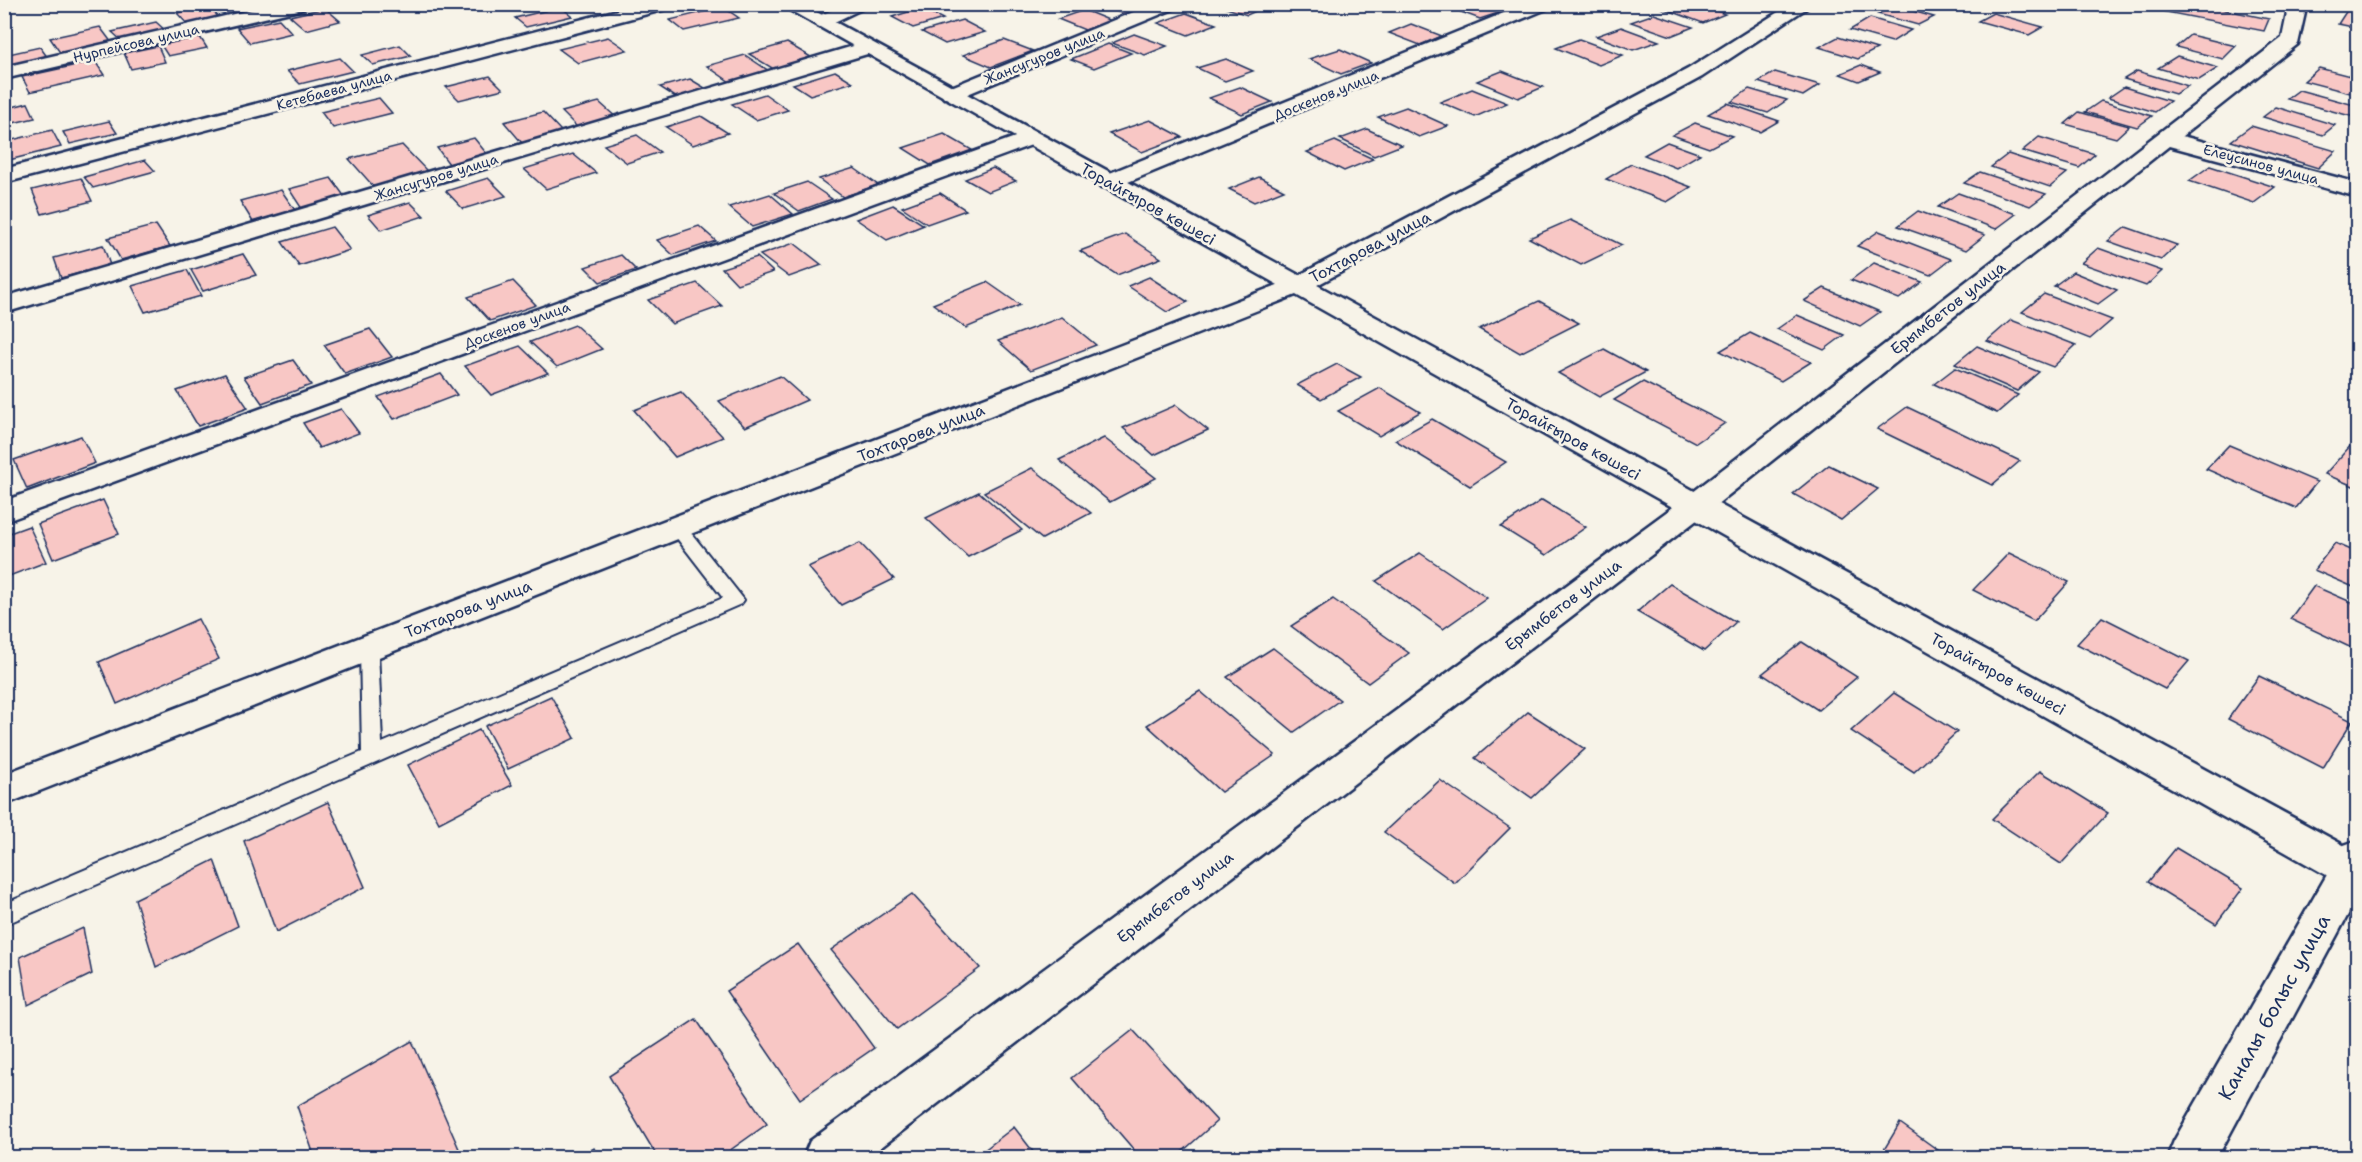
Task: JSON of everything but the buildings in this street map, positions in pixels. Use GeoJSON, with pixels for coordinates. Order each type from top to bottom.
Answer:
{"type":"FeatureCollection","features":[{"type":"Feature","properties":{"kind":"street","name":"Нурпейсова улица"},"geometry":{"type":"LineString","coordinates":[[4,73],[303,4]]}},
{"type":"Feature","properties":{"kind":"street","name":"Кетебаева улица"},"geometry":{"type":"LineString","coordinates":[[4,176],[664,4]]}},
{"type":"Feature","properties":{"kind":"street","name":"Торайғыров көшесі"},"geometry":{"type":"LineString","coordinates":[[788,4],[1695,506],[2355,867]]}},
{"type":"Feature","properties":{"kind":"street"},"geometry":{"type":"LineString","coordinates":[[820,22],[863,4]]}},
{"type":"Feature","properties":{"kind":"street","name":"Жансугуров улица"},"geometry":{"type":"LineString","coordinates":[[951,94],[1170,4]]}},
{"type":"Feature","properties":{"kind":"street","name":"Доскенов улица"},"geometry":{"type":"LineString","coordinates":[[1108,182],[1543,4]]}},
{"type":"Feature","properties":{"kind":"street","name":"Тохтарова улица"},"geometry":{"type":"LineString","coordinates":[[4,790],[1297,286],[1695,73],[1804,4]]}},
{"type":"Feature","properties":{"kind":"street","name":"Ерымбетов улица"},"geometry":{"type":"LineString","coordinates":[[827,1158],[1695,506],[2290,40],[2298,4]]}},
{"type":"Feature","properties":{"kind":"street","name":"Жансугуров улица"},"geometry":{"type":"LineString","coordinates":[[4,305],[867,48]]}},
{"type":"Feature","properties":{"kind":"street","name":"Доскенов улица"},"geometry":{"type":"LineString","coordinates":[[4,512],[1029,138]]}},
{"type":"Feature","properties":{"kind":"street","name":"Елеусинов улица"},"geometry":{"type":"LineString","coordinates":[[2165,138],[2358,190]]}},
{"type":"Feature","properties":{"kind":"street","name":"Каналы болыс улица"},"geometry":{"type":"LineString","coordinates":[[2191,1158],[2355,867]]}},
{"type":"Feature","properties":{"kind":"lane"},"geometry":{"type":"LineString","coordinates":[[4,915],[735,600],[678,528]]}},
{"type":"Feature","properties":{"kind":"lane"},"geometry":{"type":"LineString","coordinates":[[369,649],[372,756]]}}]}
